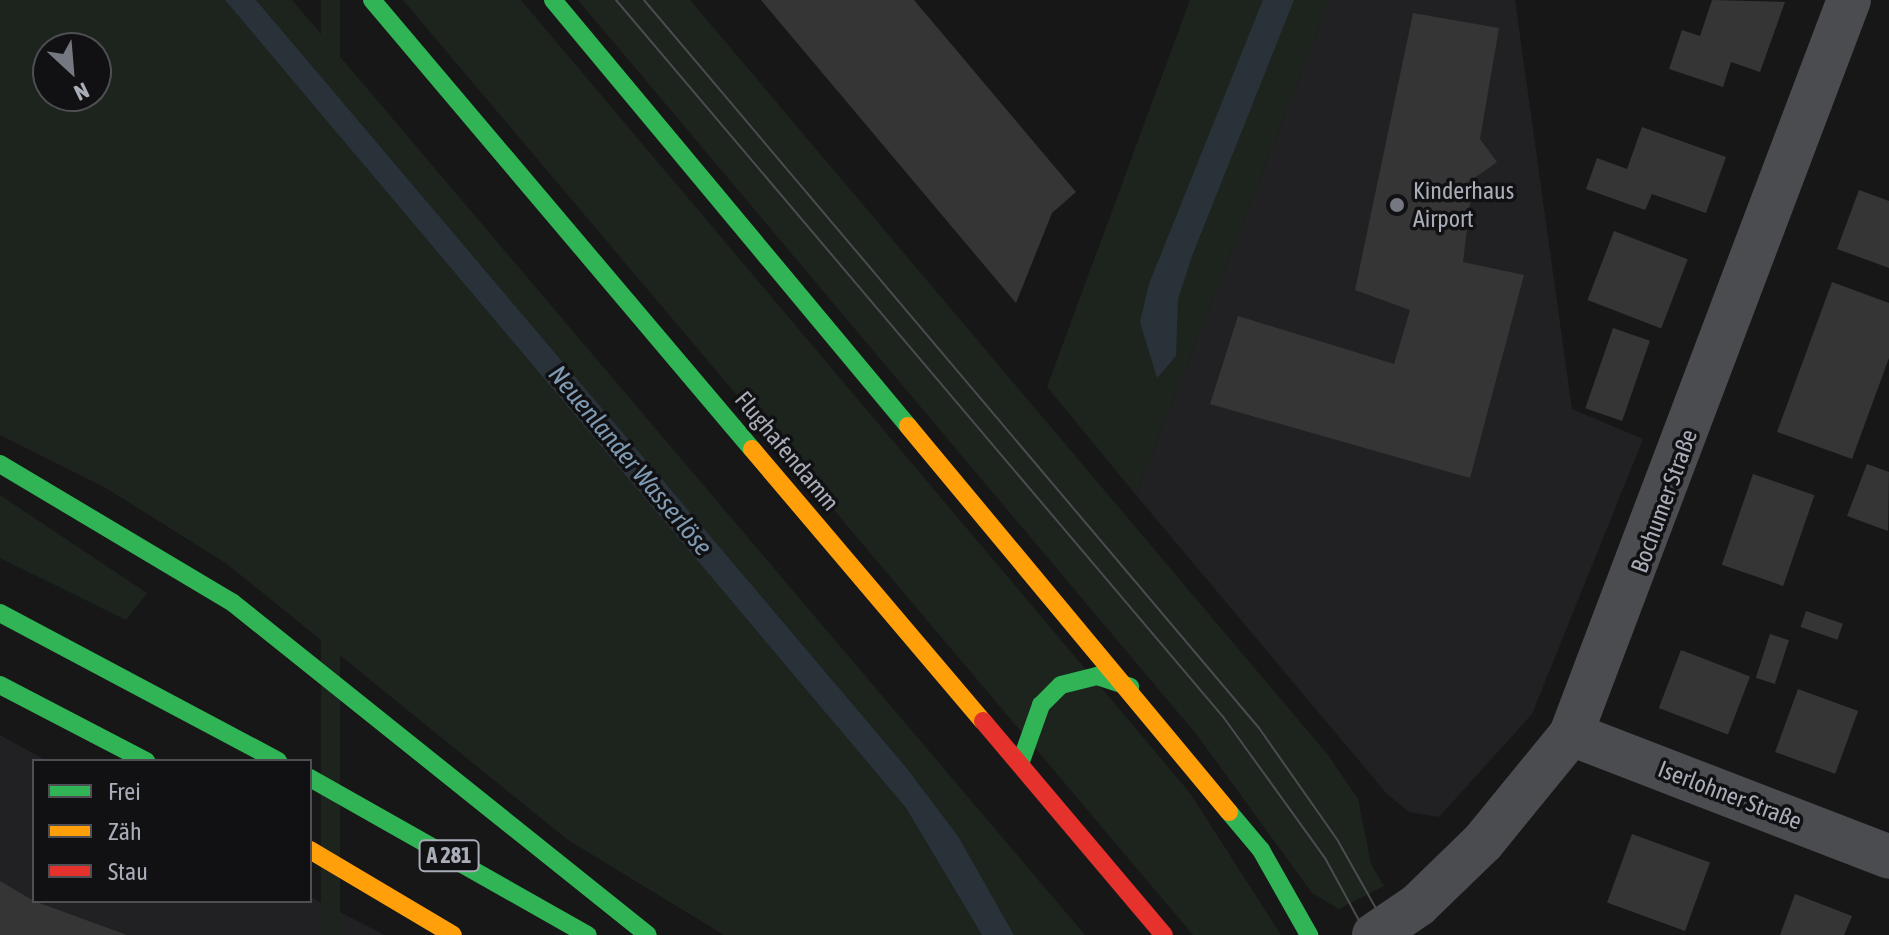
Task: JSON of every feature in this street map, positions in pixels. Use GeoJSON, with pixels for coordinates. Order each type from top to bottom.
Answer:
{"type":"FeatureCollection","features":[{"type":"Feature","properties":{"kind":"main road","name":"Flughafendamm"},"geometry":{"type":"LineString","coordinates":[[372,0],[1164,935]]}},
{"type":"Feature","properties":{"kind":"main road"},"geometry":{"type":"LineString","coordinates":[[553,0],[1130,687],[1261,850],[1309,935]]}},
{"type":"Feature","properties":{"kind":"main road"},"geometry":{"type":"LineString","coordinates":[[0,464],[136,541],[233,603],[648,935]]}},
{"type":"Feature","properties":{"kind":"main road"},"geometry":{"type":"LineString","coordinates":[[0,613],[274,759]]}},
{"type":"Feature","properties":{"kind":"main road"},"geometry":{"type":"LineString","coordinates":[[1020,764],[1041,705],[1061,685],[1097,676],[1130,687]]}},
{"type":"Feature","properties":{"kind":"main road"},"geometry":{"type":"LineString","coordinates":[[0,685],[142,759]]}},
{"type":"Feature","properties":{"kind":"main road","name":"A 281"},"geometry":{"type":"LineString","coordinates":[[312,779],[588,935]]}},
{"type":"Feature","properties":{"kind":"main road","name":"A 281"},"geometry":{"type":"LineString","coordinates":[[312,851],[453,935]]}},
{"type":"Feature","properties":{"kind":"street","name":"Bochumer Straße"},"geometry":{"type":"LineString","coordinates":[[1374,935],[1418,905],[1483,842],[1571,734],[1849,0]]}},
{"type":"Feature","properties":{"kind":"street","name":"Iserlohner Straße"},"geometry":{"type":"LineString","coordinates":[[1571,734],[1889,857]]}},
{"type":"Feature","properties":{"kind":"shaded area"},"geometry":{"type":"Polygon","coordinates":[[[0,0],[225,0],[906,808],[982,935],[724,935],[568,840],[227,564],[106,488],[0,435],[0,0]]]}},
{"type":"Feature","properties":{"kind":"shaded area"},"geometry":{"type":"Polygon","coordinates":[[[256,0],[292,0],[1085,935],[1014,935],[958,836],[905,766],[256,0]]]}},
{"type":"Feature","properties":{"kind":"shaded area"},"geometry":{"type":"Polygon","coordinates":[[[321,0],[340,0],[340,935],[321,935],[321,0]]]}},
{"type":"Feature","properties":{"kind":"shaded area"},"geometry":{"type":"Polygon","coordinates":[[[403,0],[521,0],[1190,793],[1281,935],[1193,935],[403,0]]]}},
{"type":"Feature","properties":{"kind":"shaded area"},"geometry":{"type":"Polygon","coordinates":[[[578,0],[690,0],[1328,755],[1358,799],[1371,864],[1384,886],[1339,909],[1312,893],[1197,735],[578,0]]]}},
{"type":"Feature","properties":{"kind":"shaded area"},"geometry":{"type":"Polygon","coordinates":[[[1190,0],[1330,0],[1136,495],[1047,387],[1190,0]]]}},
{"type":"Feature","properties":{"kind":"shaded area","name":"Kinderhaus Airport"},"geometry":{"type":"Polygon","coordinates":[[[1330,0],[1515,0],[1572,409],[1643,439],[1532,714],[1439,817],[1409,812],[1387,794],[1136,495],[1330,0]]]}},
{"type":"Feature","properties":{"kind":"shaded area"},"geometry":{"type":"Polygon","coordinates":[[[0,495],[147,593],[126,620],[0,558],[0,495]]]}},
{"type":"Feature","properties":{"kind":"shaded area"},"geometry":{"type":"Polygon","coordinates":[[[0,735],[43,759],[32,759],[32,903],[312,903],[312,898],[385,935],[0,935],[0,735]]]}},
{"type":"Feature","properties":{"kind":"water","name":"Neuenlander Wasserlöse"},"geometry":{"type":"Polygon","coordinates":[[[225,0],[256,0],[905,766],[958,836],[1014,935],[982,935],[906,808],[225,0]]]}},
{"type":"Feature","properties":{"kind":"water"},"geometry":{"type":"Polygon","coordinates":[[[1263,0],[1294,0],[1192,256],[1178,299],[1176,356],[1157,378],[1140,322],[1149,284],[1263,0]]]}},
{"type":"Feature","properties":{"kind":"building"},"geometry":{"type":"Polygon","coordinates":[[[761,0],[914,0],[1076,192],[1052,213],[1016,303],[761,0]]]}},
{"type":"Feature","properties":{"kind":"building"},"geometry":{"type":"Polygon","coordinates":[[[1712,0],[1785,2],[1760,72],[1731,62],[1723,87],[1669,69],[1682,30],[1700,36],[1712,0]]]}},
{"type":"Feature","properties":{"kind":"building"},"geometry":{"type":"Polygon","coordinates":[[[1413,13],[1499,28],[1480,139],[1497,162],[1473,179],[1463,262],[1524,275],[1470,478],[1210,404],[1238,316],[1394,364],[1410,310],[1355,290],[1413,13]]]}},
{"type":"Feature","properties":{"kind":"building"},"geometry":{"type":"Polygon","coordinates":[[[1642,127],[1726,157],[1706,213],[1652,194],[1645,210],[1586,189],[1597,158],[1627,169],[1642,127]]]}},
{"type":"Feature","properties":{"kind":"building"},"geometry":{"type":"Polygon","coordinates":[[[1859,190],[1889,201],[1889,268],[1837,249],[1859,190]]]}},
{"type":"Feature","properties":{"kind":"building"},"geometry":{"type":"Polygon","coordinates":[[[1614,231],[1688,259],[1661,328],[1587,300],[1614,231]]]}},
{"type":"Feature","properties":{"kind":"building"},"geometry":{"type":"Polygon","coordinates":[[[1832,282],[1889,303],[1889,358],[1852,459],[1777,432],[1832,282]]]}},
{"type":"Feature","properties":{"kind":"building"},"geometry":{"type":"Polygon","coordinates":[[[1613,328],[1650,341],[1622,421],[1585,408],[1613,328]]]}},
{"type":"Feature","properties":{"kind":"building"},"geometry":{"type":"Polygon","coordinates":[[[1867,464],[1889,472],[1888,531],[1847,516],[1867,464]]]}},
{"type":"Feature","properties":{"kind":"building"},"geometry":{"type":"Polygon","coordinates":[[[1753,474],[1814,495],[1783,586],[1722,565],[1753,474]]]}},
{"type":"Feature","properties":{"kind":"building"},"geometry":{"type":"Polygon","coordinates":[[[1806,611],[1843,624],[1837,640],[1800,627],[1806,611]]]}},
{"type":"Feature","properties":{"kind":"building"},"geometry":{"type":"Polygon","coordinates":[[[1770,634],[1789,640],[1775,684],[1756,678],[1770,634]]]}},
{"type":"Feature","properties":{"kind":"building"},"geometry":{"type":"Polygon","coordinates":[[[1681,650],[1750,677],[1728,734],[1659,708],[1681,650]]]}},
{"type":"Feature","properties":{"kind":"building"},"geometry":{"type":"Polygon","coordinates":[[[1798,689],[1858,711],[1835,774],[1775,752],[1798,689]]]}},
{"type":"Feature","properties":{"kind":"building"},"geometry":{"type":"Polygon","coordinates":[[[1632,834],[1710,862],[1685,931],[1607,903],[1632,834]]]}},
{"type":"Feature","properties":{"kind":"building"},"geometry":{"type":"Polygon","coordinates":[[[0,881],[32,900],[32,903],[127,935],[0,935],[0,881]]]}},
{"type":"Feature","properties":{"kind":"building"},"geometry":{"type":"Polygon","coordinates":[[[1795,894],[1852,916],[1844,935],[1780,935],[1795,894]]]}},
{"type":"Feature","properties":{"kind":"tram line"},"geometry":{"type":"LineString","coordinates":[[616,0],[1224,718],[1325,858],[1367,935]]}},
{"type":"Feature","properties":{"kind":"tram line"},"geometry":{"type":"LineString","coordinates":[[644,0],[1259,728],[1338,841],[1391,935]]}},
{"type":"Feature","properties":{"kind":"traffic: fast"},"geometry":{"type":"LineString","coordinates":[[372,0],[752,449]]}},
{"type":"Feature","properties":{"kind":"traffic: fast"},"geometry":{"type":"LineString","coordinates":[[553,0],[908,426]]}},
{"type":"Feature","properties":{"kind":"traffic: fast"},"geometry":{"type":"LineString","coordinates":[[0,464],[233,603],[648,935]]}},
{"type":"Feature","properties":{"kind":"traffic: fast"},"geometry":{"type":"LineString","coordinates":[[0,613],[274,759]]}},
{"type":"Feature","properties":{"kind":"traffic: fast"},"geometry":{"type":"LineString","coordinates":[[1020,764],[1041,705],[1061,685],[1097,676],[1130,687]]}},
{"type":"Feature","properties":{"kind":"traffic: fast"},"geometry":{"type":"LineString","coordinates":[[0,685],[142,759]]}},
{"type":"Feature","properties":{"kind":"traffic: fast"},"geometry":{"type":"LineString","coordinates":[[312,779],[588,935]]}},
{"type":"Feature","properties":{"kind":"traffic: fast"},"geometry":{"type":"LineString","coordinates":[[1229,812],[1261,850],[1309,935]]}},
{"type":"Feature","properties":{"kind":"traffic: slow"},"geometry":{"type":"LineString","coordinates":[[908,426],[1229,812]]}},
{"type":"Feature","properties":{"kind":"traffic: slow"},"geometry":{"type":"LineString","coordinates":[[752,449],[983,721]]}},
{"type":"Feature","properties":{"kind":"traffic: slow"},"geometry":{"type":"LineString","coordinates":[[312,851],[453,935]]}},
{"type":"Feature","properties":{"kind":"traffic: jam"},"geometry":{"type":"LineString","coordinates":[[983,721],[1164,935]]}},
{"type":"Feature","properties":{"kind":"place","name":"Kinderhaus Airport"},"geometry":{"type":"Point","coordinates":[1397,205]}}]}
